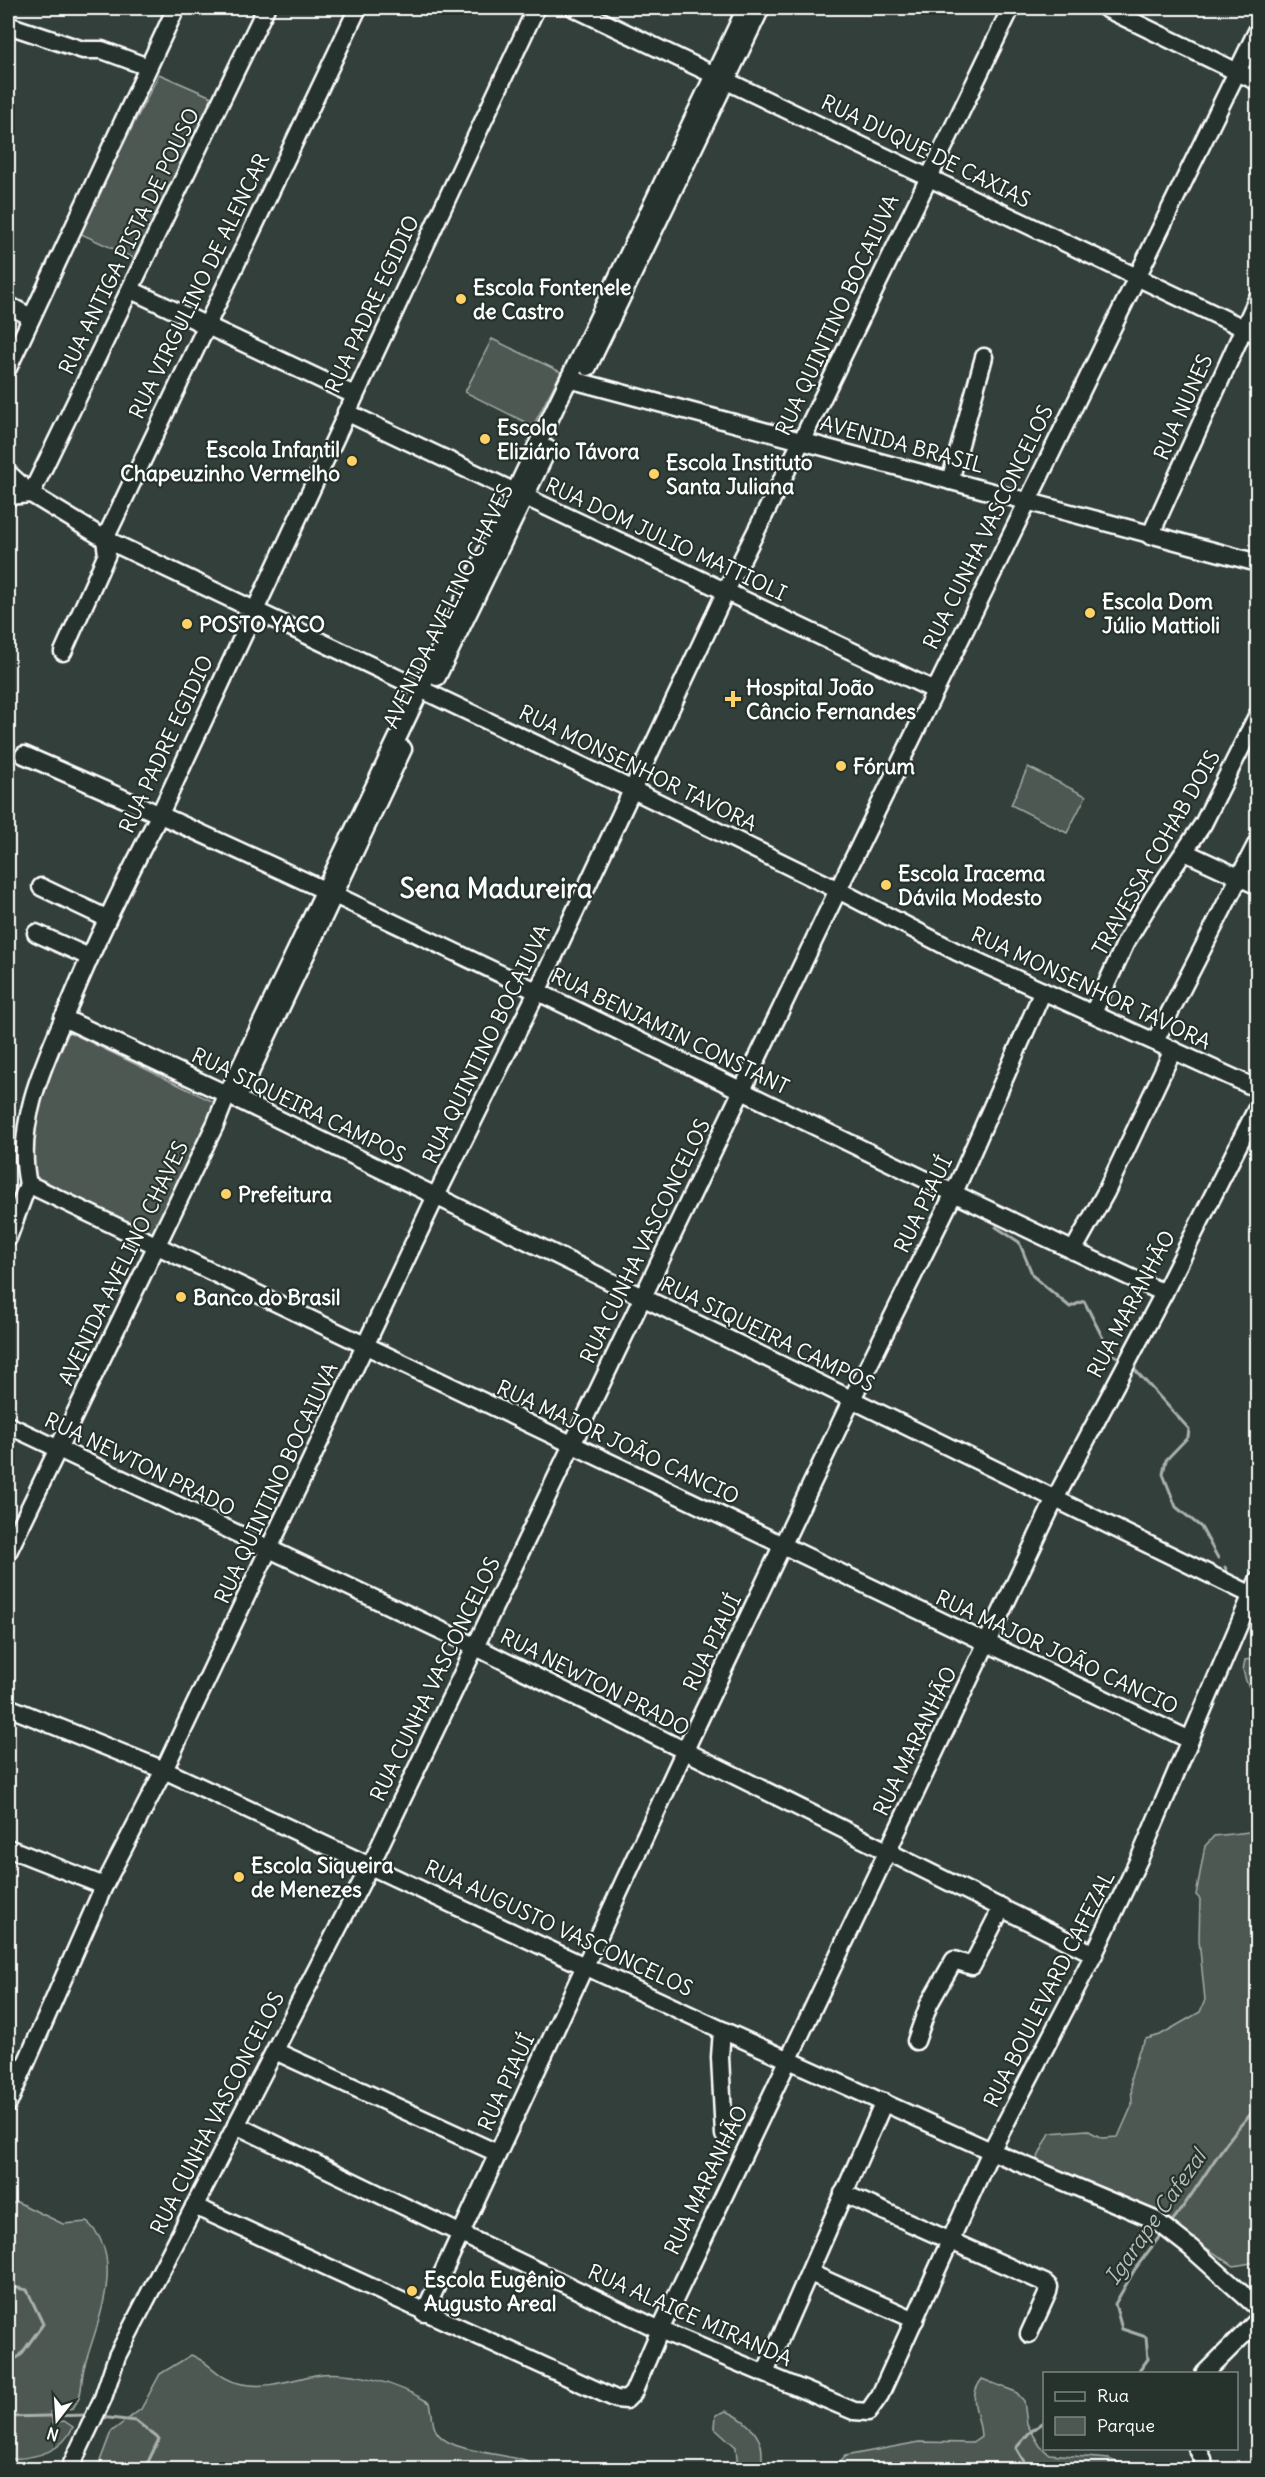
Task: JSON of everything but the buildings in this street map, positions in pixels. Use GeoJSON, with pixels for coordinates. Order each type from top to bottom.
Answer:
{"type":"FeatureCollection","features":[{"type":"Feature","properties":{"kind":"street"},"geometry":{"type":"LineString","coordinates":[[8,368],[176,8]]}},
{"type":"Feature","properties":{"kind":"street","name":"RUA ANTIGA PISTA DE POUSO"},"geometry":{"type":"LineString","coordinates":[[31,494],[266,8]]}},
{"type":"Feature","properties":{"kind":"street","name":"RUA VIRGULINO DE ALENCAR"},"geometry":{"type":"LineString","coordinates":[[63,652],[107,554],[105,538],[358,8]]}},
{"type":"Feature","properties":{"kind":"street","name":"RUA PADRE EGIDIO"},"geometry":{"type":"LineString","coordinates":[[28,1184],[26,1134],[43,1067],[89,957],[106,918],[159,816],[536,8]]}},
{"type":"Feature","properties":{"kind":"street","name":"RUA DUQUE DE CAXIAS"},"geometry":{"type":"LineString","coordinates":[[574,8],[1136,275],[1250,332]]}},
{"type":"Feature","properties":{"kind":"street","name":"AVENIDA AVELINO CHAVES"},"geometry":{"type":"LineString","coordinates":[[8,1552],[216,1123],[232,1097],[424,692],[575,381],[720,77],[746,8]]}},
{"type":"Feature","properties":{"kind":"street","name":"AVENIDA AVELINO CHAVES"},"geometry":{"type":"LineString","coordinates":[[720,77],[761,8]]}},
{"type":"Feature","properties":{"kind":"street","name":"RUA QUINTINO BOCAIUVA"},"geometry":{"type":"LineString","coordinates":[[8,2104],[104,1886],[164,1770],[436,1196],[537,992],[726,591],[802,440],[1011,8]]}},
{"type":"Feature","properties":{"kind":"street"},"geometry":{"type":"LineString","coordinates":[[1105,8],[1257,82]]}},
{"type":"Feature","properties":{"kind":"street"},"geometry":{"type":"LineString","coordinates":[[8,25],[83,50],[102,50],[147,67]]}},
{"type":"Feature","properties":{"kind":"street","name":"RUA CUNHA VASCONCELOS"},"geometry":{"type":"LineString","coordinates":[[69,2469],[103,2398],[117,2356],[371,1864],[934,690],[1257,29]]}},
{"type":"Feature","properties":{"kind":"street"},"geometry":{"type":"LineString","coordinates":[[131,290],[354,395]]}},
{"type":"Feature","properties":{"kind":"street","name":"RUA NUNES"},"geometry":{"type":"LineString","coordinates":[[1150,536],[1250,332],[1257,297]]}},
{"type":"Feature","properties":{"kind":"street"},"geometry":{"type":"LineString","coordinates":[[8,305],[31,317]]}},
{"type":"Feature","properties":{"kind":"street"},"geometry":{"type":"LineString","coordinates":[[950,481],[984,357]]}},
{"type":"Feature","properties":{"kind":"street","name":"AVENIDA BRASIL"},"geometry":{"type":"LineString","coordinates":[[575,381],[802,440],[1150,536],[1255,557]]}},
{"type":"Feature","properties":{"kind":"street","name":"RUA DOM JULIO MATTIOLI"},"geometry":{"type":"LineString","coordinates":[[346,412],[519,496],[934,690]]}},
{"type":"Feature","properties":{"kind":"street","name":"RUA MONSENHOR TAVORA"},"geometry":{"type":"LineString","coordinates":[[8,473],[31,494],[105,538],[633,790],[838,890],[957,952],[1257,1089]]}},
{"type":"Feature","properties":{"kind":"street"},"geometry":{"type":"LineString","coordinates":[[8,496],[31,494]]}},
{"type":"Feature","properties":{"kind":"street","name":"TRAVESSA COHAB DOIS"},"geometry":{"type":"LineString","coordinates":[[1093,1013],[1126,942],[1203,824],[1257,714]]}},
{"type":"Feature","properties":{"kind":"street","name":"RUA BENJAMIN CONSTANT"},"geometry":{"type":"LineString","coordinates":[[24,755],[330,893],[742,1090],[953,1195],[1164,1293]]}},
{"type":"Feature","properties":{"kind":"street"},"geometry":{"type":"LineString","coordinates":[[1155,1041],[1257,841]]}},
{"type":"Feature","properties":{"kind":"street"},"geometry":{"type":"LineString","coordinates":[[1185,852],[1257,886]]}},
{"type":"Feature","properties":{"kind":"street"},"geometry":{"type":"LineString","coordinates":[[41,886],[106,918]]}},
{"type":"Feature","properties":{"kind":"street"},"geometry":{"type":"LineString","coordinates":[[36,933],[89,957]]}},
{"type":"Feature","properties":{"kind":"street","name":"RUA PIAUÍ"},"geometry":{"type":"LineString","coordinates":[[424,2313],[684,1752],[852,1399],[953,1195],[1043,990]]}},
{"type":"Feature","properties":{"kind":"street","name":"RUA SIQUEIRA CAMPOS"},"geometry":{"type":"LineString","coordinates":[[63,1018],[232,1097],[1055,1499],[1255,1591]]}},
{"type":"Feature","properties":{"kind":"street"},"geometry":{"type":"LineString","coordinates":[[1073,1251],[1106,1192],[1173,1050]]}},
{"type":"Feature","properties":{"kind":"street","name":"RUA MARANHÃO"},"geometry":{"type":"LineString","coordinates":[[424,2313],[616,2399],[626,2400],[633,2393],[660,2330],[1055,1499],[1164,1293],[1257,1106]]}},
{"type":"Feature","properties":{"kind":"street"},"geometry":{"type":"LineString","coordinates":[[8,1238],[28,1184]]}},
{"type":"Feature","properties":{"kind":"street","name":"RUA MAJOR JOÃO CANCIO"},"geometry":{"type":"LineString","coordinates":[[28,1184],[366,1345],[571,1446],[1190,1740]]}},
{"type":"Feature","properties":{"kind":"street","name":"RUA NEWTON PRADO"},"geometry":{"type":"LineString","coordinates":[[8,1425],[269,1551],[474,1646],[1094,1954]]}},
{"type":"Feature","properties":{"kind":"street","name":"RUA BOULEVARD CAFEZAL"},"geometry":{"type":"LineString","coordinates":[[868,2412],[879,2395],[915,2320],[991,2151],[1094,1954],[1141,1855],[1255,1591]]}},
{"type":"Feature","properties":{"kind":"street","name":"RUA AUGUSTO VASCONCELOS"},"geometry":{"type":"LineString","coordinates":[[8,1707],[164,1770],[371,1864],[584,1967],[722,2030],[991,2151],[1155,2220],[1255,2300]]}},
{"type":"Feature","properties":{"kind":"street"},"geometry":{"type":"LineString","coordinates":[[8,1848],[104,1886]]}},
{"type":"Feature","properties":{"kind":"street"},"geometry":{"type":"LineString","coordinates":[[916,2041],[929,2004],[954,1960],[972,1966],[1002,1907]]}},
{"type":"Feature","properties":{"kind":"street"},"geometry":{"type":"LineString","coordinates":[[722,2030],[720,2057],[724,2135]]}},
{"type":"Feature","properties":{"kind":"street"},"geometry":{"type":"LineString","coordinates":[[275,2050],[498,2153]]}},
{"type":"Feature","properties":{"kind":"street"},"geometry":{"type":"LineString","coordinates":[[765,2373],[884,2102]]}},
{"type":"Feature","properties":{"kind":"street","name":"RUA ALAICE MIRANDA"},"geometry":{"type":"LineString","coordinates":[[236,2125],[660,2330],[854,2411],[868,2412]]}},
{"type":"Feature","properties":{"kind":"street"},"geometry":{"type":"LineString","coordinates":[[843,2193],[1031,2275],[1049,2287],[1029,2334]]}},
{"type":"Feature","properties":{"kind":"street"},"geometry":{"type":"LineString","coordinates":[[194,2206],[424,2313]]}},
{"type":"Feature","properties":{"kind":"street"},"geometry":{"type":"LineString","coordinates":[[810,2273],[915,2320]]}},
{"type":"Feature","properties":{"kind":"street"},"geometry":{"type":"LineString","coordinates":[[1205,2372],[1257,2320]]}},
{"type":"Feature","properties":{"kind":"street"},"geometry":{"type":"LineString","coordinates":[[1198,2450],[1203,2459],[1204,2469]]}},
{"type":"Feature","properties":{"kind":"green space"},"geometry":{"type":"Polygon","coordinates":[[[159,74],[214,98],[140,261],[79,233],[159,74]]]}},
{"type":"Feature","properties":{"kind":"green space"},"geometry":{"type":"Polygon","coordinates":[[[492,339],[561,372],[533,426],[465,392],[492,339]]]}},
{"type":"Feature","properties":{"kind":"green space"},"geometry":{"type":"Polygon","coordinates":[[[1028,767],[1086,796],[1067,833],[1011,805],[1028,767]]]}},
{"type":"Feature","properties":{"kind":"green space"},"geometry":{"type":"Polygon","coordinates":[[[69,1032],[216,1103],[152,1238],[31,1178],[28,1139],[38,1103],[69,1032]]]}},
{"type":"Feature","properties":{"kind":"green space"},"geometry":{"type":"Polygon","coordinates":[[[1258,1658],[1257,1703],[1243,1670],[1245,1660],[1258,1658]]]}},
{"type":"Feature","properties":{"kind":"green space"},"geometry":{"type":"Polygon","coordinates":[[[1257,1827],[1257,2262],[1234,2266],[1165,2221],[1035,2163],[1050,2133],[1087,2130],[1102,2138],[1118,2137],[1132,2105],[1131,2077],[1139,2050],[1146,2039],[1160,2035],[1200,2012],[1205,2000],[1199,1940],[1200,1899],[1196,1895],[1205,1846],[1214,1836],[1249,1832],[1257,1827]]]}},
{"type":"Feature","properties":{"kind":"green space"},"geometry":{"type":"Polygon","coordinates":[[[17,2202],[63,2224],[87,2222],[99,2237],[106,2254],[107,2273],[101,2312],[84,2368],[79,2398],[73,2408],[50,2412],[53,2423],[64,2421],[73,2427],[56,2448],[40,2455],[13,2459],[8,2458],[8,2205],[17,2202]]]}},
{"type":"Feature","properties":{"kind":"green space"},"geometry":{"type":"Polygon","coordinates":[[[191,2355],[220,2375],[242,2384],[270,2385],[315,2375],[344,2374],[390,2384],[430,2403],[434,2426],[440,2436],[451,2443],[515,2458],[541,2469],[97,2469],[111,2432],[141,2409],[160,2374],[191,2355]]]}},
{"type":"Feature","properties":{"kind":"green space"},"geometry":{"type":"Polygon","coordinates":[[[982,2379],[1016,2392],[1024,2401],[1027,2424],[1040,2446],[1049,2454],[1109,2459],[1132,2469],[833,2469],[845,2456],[919,2442],[971,2443],[981,2436],[974,2400],[977,2386],[982,2379]]]}},
{"type":"Feature","properties":{"kind":"green space"},"geometry":{"type":"Polygon","coordinates":[[[726,2411],[742,2420],[756,2434],[761,2445],[763,2469],[738,2469],[736,2447],[715,2428],[716,2415],[726,2411]]]}},
{"type":"Feature","properties":{"kind":"waterway"},"geometry":{"type":"LineString","coordinates":[[996,1227],[1019,1242],[1033,1276],[1070,1307],[1084,1301],[1111,1354],[1122,1359]]}},
{"type":"Feature","properties":{"kind":"waterway"},"geometry":{"type":"LineString","coordinates":[[1136,1371],[1189,1429],[1188,1437],[1166,1460],[1163,1474],[1176,1507],[1201,1527],[1218,1558]]}},
{"type":"Feature","properties":{"kind":"waterway"},"geometry":{"type":"LineString","coordinates":[[1225,1567],[1229,1576]]}},
{"type":"Feature","properties":{"kind":"waterway"},"geometry":{"type":"LineString","coordinates":[[1250,1621],[1258,1636]]}},
{"type":"Feature","properties":{"kind":"waterway","name":"Igarape Cafezal"},"geometry":{"type":"LineString","coordinates":[[1169,2225],[1233,2134],[1258,2107]]}},
{"type":"Feature","properties":{"kind":"waterway","name":"Igarape Cafezal"},"geometry":{"type":"LineString","coordinates":[[1138,2372],[1148,2359],[1146,2337],[1122,2329],[1115,2304],[1135,2269],[1163,2232]]}},
{"type":"Feature","properties":{"kind":"waterway","name":"Igarape Cafezal"},"geometry":{"type":"LineString","coordinates":[[8,2286],[27,2290],[43,2324],[20,2356],[8,2363]]}},
{"type":"Feature","properties":{"kind":"waterway","name":"Igarape Cafezal"},"geometry":{"type":"LineString","coordinates":[[8,2417],[88,2415]]}},
{"type":"Feature","properties":{"kind":"waterway","name":"Igarape Cafezal"},"geometry":{"type":"LineString","coordinates":[[100,2417],[136,2421],[159,2439],[148,2462],[134,2470]]}},
{"type":"Feature","properties":{"kind":"waterway","name":"Igarape Cafezal"},"geometry":{"type":"LineString","coordinates":[[1029,2470],[1016,2448],[1029,2433],[1043,2423]]}},
{"type":"Feature","properties":{"kind":"place","name":"Escola Fontenele de Castro"},"geometry":{"type":"Point","coordinates":[461,299]}},
{"type":"Feature","properties":{"kind":"place","name":"Escola Eliziário Távora"},"geometry":{"type":"Point","coordinates":[485,439]}},
{"type":"Feature","properties":{"kind":"place","name":"Escola Infantil Chapeuzinho Vermelho"},"geometry":{"type":"Point","coordinates":[352,461]}},
{"type":"Feature","properties":{"kind":"place","name":"Escola Instituto Santa Juliana"},"geometry":{"type":"Point","coordinates":[654,474]}},
{"type":"Feature","properties":{"kind":"place","name":"Escola Dom Júlio Mattioli"},"geometry":{"type":"Point","coordinates":[1090,613]}},
{"type":"Feature","properties":{"kind":"place","name":"POSTO YACO"},"geometry":{"type":"Point","coordinates":[187,624]}},
{"type":"Feature","properties":{"kind":"place","name":"Hospital João Câncio Fernandes"},"geometry":{"type":"Point","coordinates":[733,699]}},
{"type":"Feature","properties":{"kind":"place","name":"Fórum"},"geometry":{"type":"Point","coordinates":[841,766]}},
{"type":"Feature","properties":{"kind":"place","name":"Escola Iracema Dávila Modesto"},"geometry":{"type":"Point","coordinates":[886,885]}},
{"type":"Feature","properties":{"kind":"place","name":"Prefeitura"},"geometry":{"type":"Point","coordinates":[226,1194]}},
{"type":"Feature","properties":{"kind":"place","name":"Banco do Brasil"},"geometry":{"type":"Point","coordinates":[181,1297]}},
{"type":"Feature","properties":{"kind":"place","name":"Escola Siqueira de Menezes"},"geometry":{"type":"Point","coordinates":[239,1877]}},
{"type":"Feature","properties":{"kind":"place","name":"Escola Eugênio Augusto Areal"},"geometry":{"type":"Point","coordinates":[412,2291]}},
{"type":"Feature","properties":{"kind":"district","name":"Sena Madureira"},"geometry":{"type":"Point","coordinates":[496,888]}}]}
